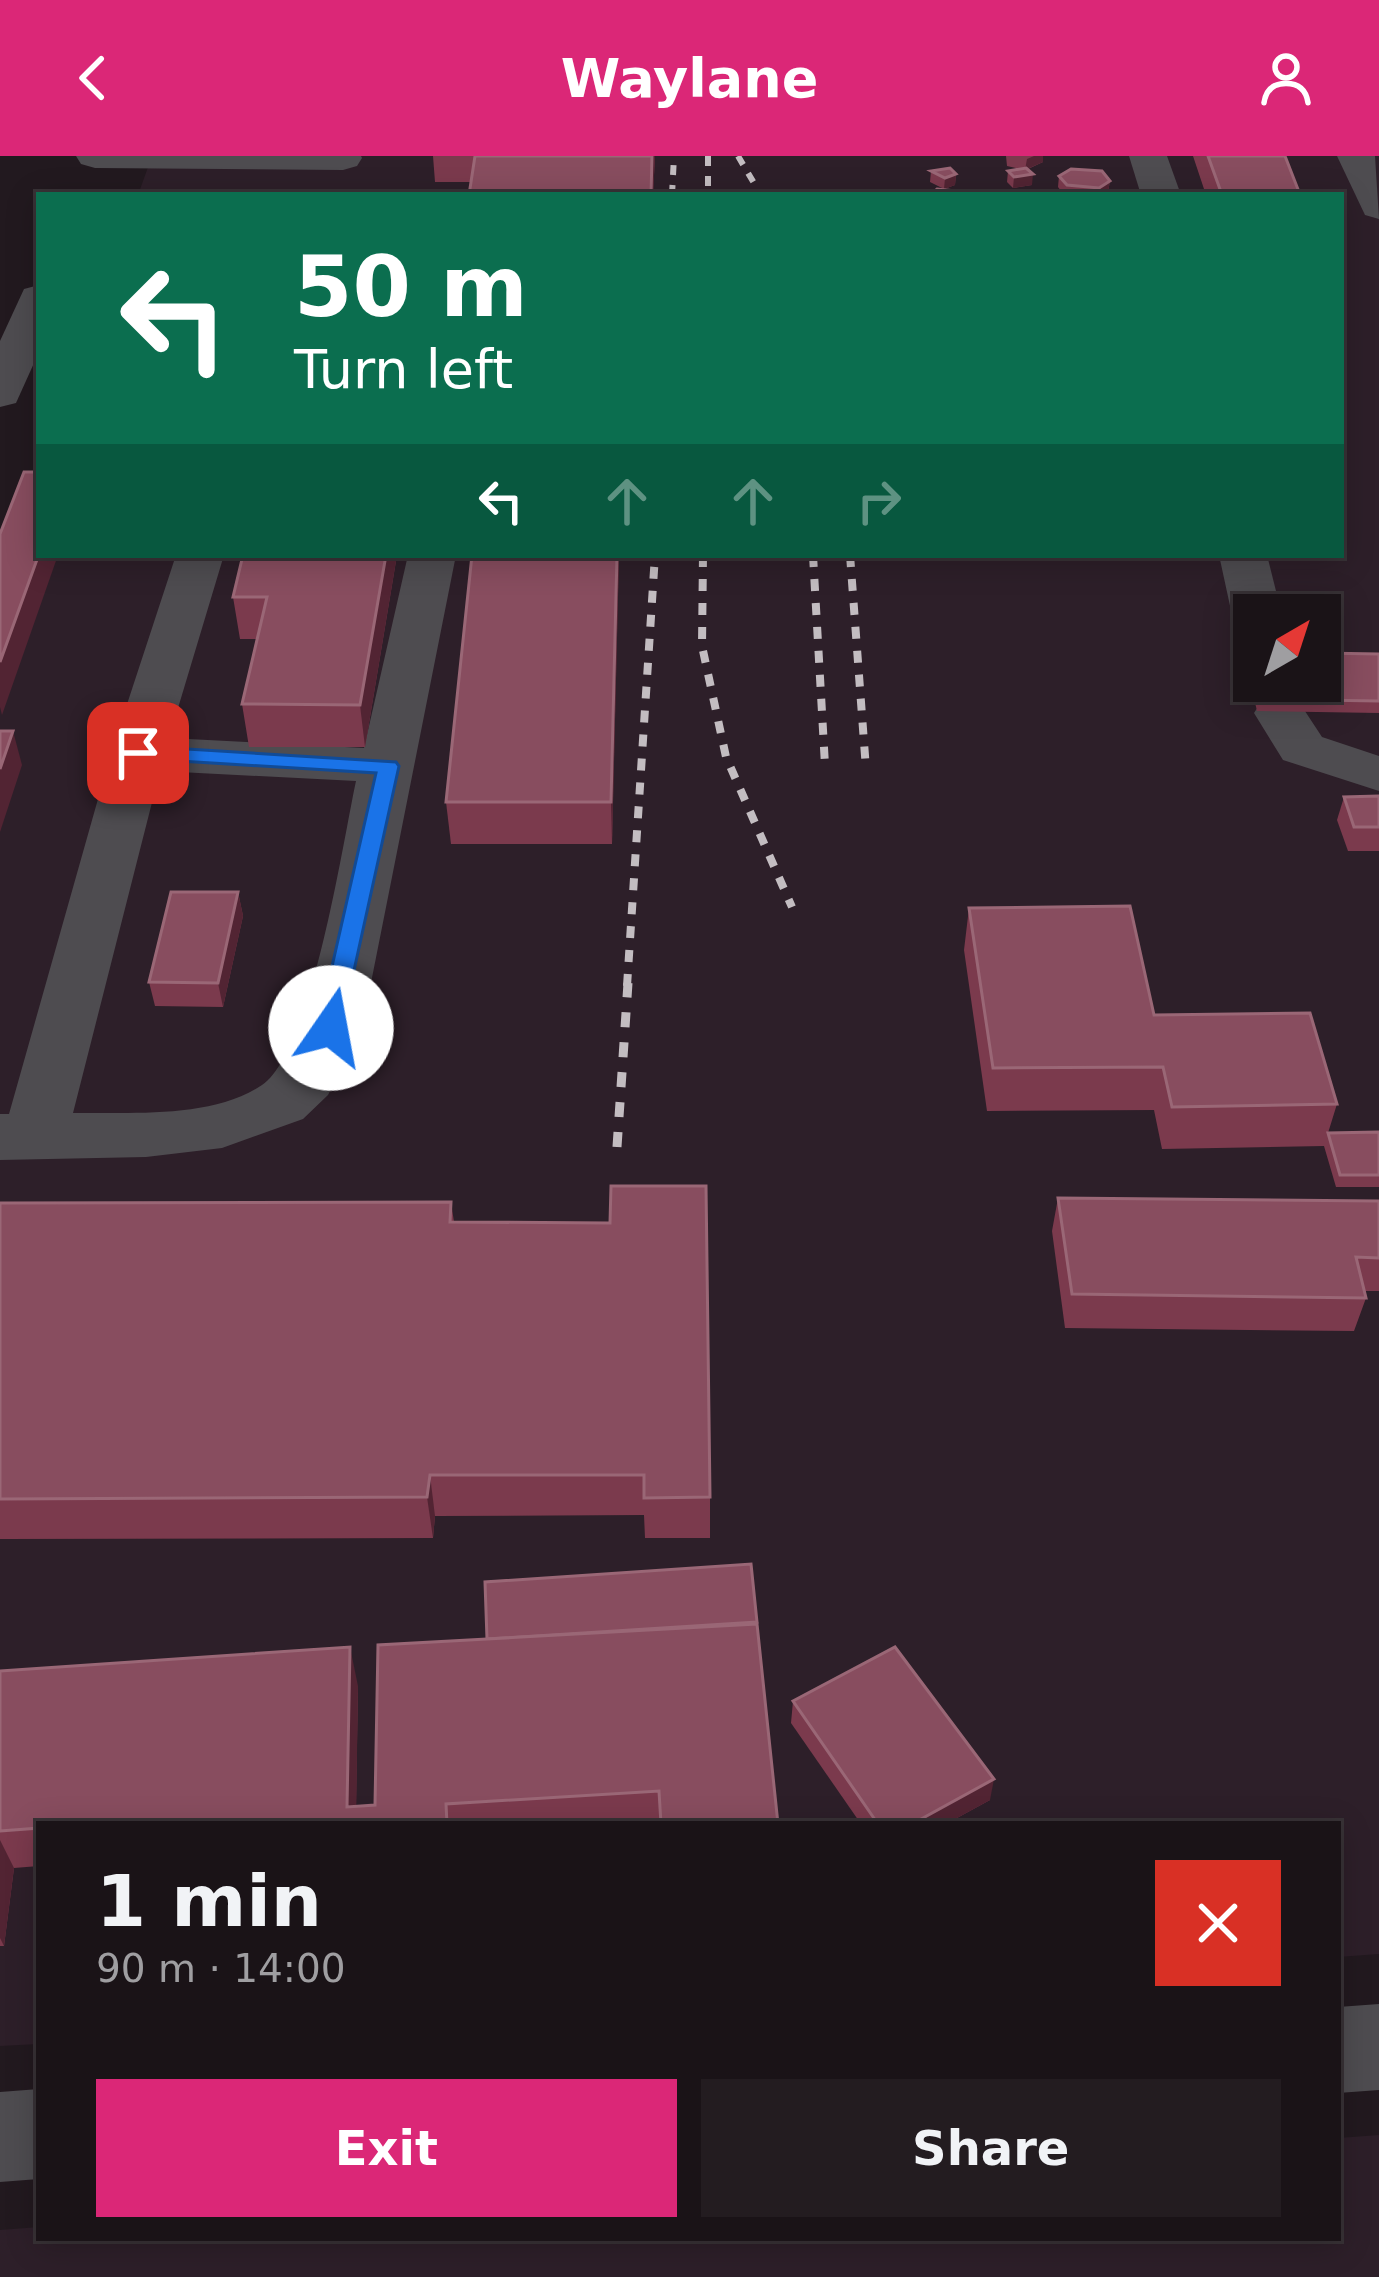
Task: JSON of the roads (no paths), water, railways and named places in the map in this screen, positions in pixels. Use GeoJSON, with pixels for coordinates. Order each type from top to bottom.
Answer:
{"type":"FeatureCollection","features":[{"type":"Feature","properties":{"kind":"street"},"geometry":{"type":"LineString","coordinates":[[81,192],[95,156],[342,170]]}},
{"type":"Feature","properties":{"kind":"street"},"geometry":{"type":"LineString","coordinates":[[1148,156],[1160,192]]}},
{"type":"Feature","properties":{"kind":"street"},"geometry":{"type":"LineString","coordinates":[[1356,156],[1379,207]]}},
{"type":"Feature","properties":{"kind":"street"},"geometry":{"type":"LineString","coordinates":[[0,394],[36,305]]}},
{"type":"Feature","properties":{"kind":"street"},"geometry":{"type":"LineString","coordinates":[[199,558],[18,1136],[215,1127],[250,1119],[284,1101],[313,1071],[331,1028],[431,558]]}},
{"type":"Feature","properties":{"kind":"street"},"geometry":{"type":"LineString","coordinates":[[1245,558],[1252,594]]}},
{"type":"Feature","properties":{"kind":"street"},"geometry":{"type":"LineString","coordinates":[[1280,712],[1302,748],[1348,768],[1379,774]]}},
{"type":"Feature","properties":{"kind":"street"},"geometry":{"type":"LineString","coordinates":[[138,753],[388,766]]}},
{"type":"Feature","properties":{"kind":"street"},"geometry":{"type":"LineString","coordinates":[[1341,2050],[1379,2048]]}},
{"type":"Feature","properties":{"kind":"street"},"geometry":{"type":"LineString","coordinates":[[0,2137],[36,2134]]}},
{"type":"Feature","properties":{"kind":"railway"},"geometry":{"type":"LineString","coordinates":[[672,192],[674,156]]}},
{"type":"Feature","properties":{"kind":"railway"},"geometry":{"type":"LineString","coordinates":[[708,156],[708,192]]}},
{"type":"Feature","properties":{"kind":"railway"},"geometry":{"type":"LineString","coordinates":[[738,156],[759,192]]}},
{"type":"Feature","properties":{"kind":"railway"},"geometry":{"type":"LineString","coordinates":[[627,986],[655,558]]}},
{"type":"Feature","properties":{"kind":"railway"},"geometry":{"type":"LineString","coordinates":[[703,558],[702,646],[726,757],[792,907]]}},
{"type":"Feature","properties":{"kind":"railway"},"geometry":{"type":"LineString","coordinates":[[813,558],[825,765]]}},
{"type":"Feature","properties":{"kind":"railway"},"geometry":{"type":"LineString","coordinates":[[850,558],[866,769]]}},
{"type":"Feature","properties":{"kind":"railway"},"geometry":{"type":"LineString","coordinates":[[617,1147],[628,983]]}}]}
